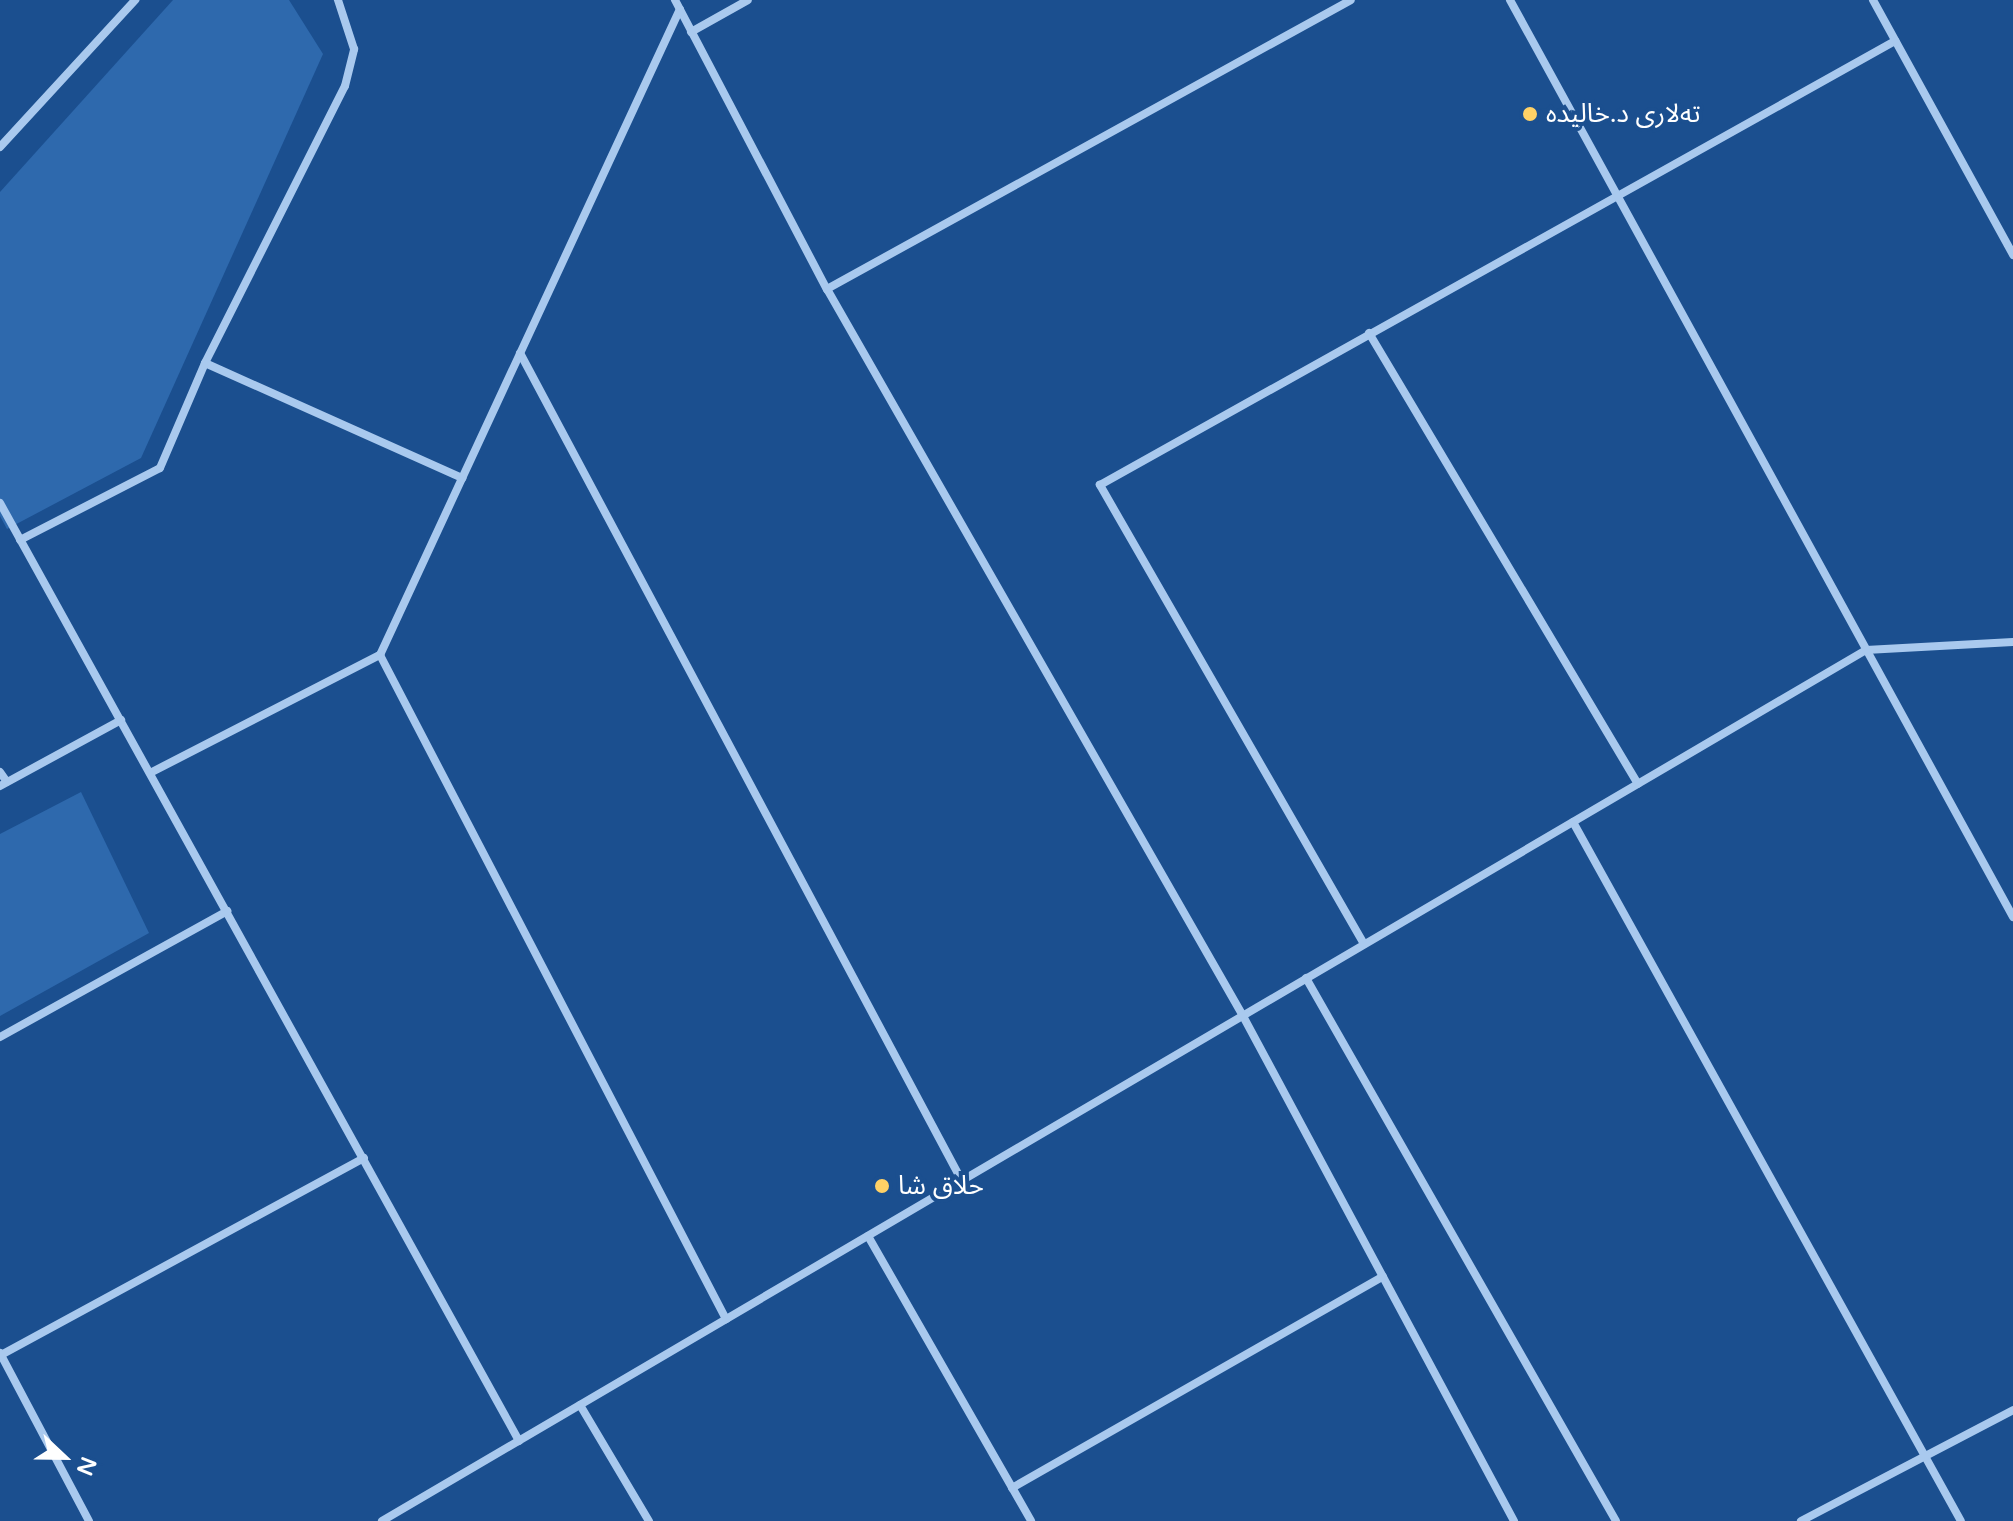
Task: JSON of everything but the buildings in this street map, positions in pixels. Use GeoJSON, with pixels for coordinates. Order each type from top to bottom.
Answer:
{"type":"FeatureCollection","features":[{"type":"Feature","properties":{"kind":"street"},"geometry":{"type":"LineString","coordinates":[[0,147],[135,0]]}},
{"type":"Feature","properties":{"kind":"street"},"geometry":{"type":"LineString","coordinates":[[20,540],[160,468],[205,363],[345,86],[354,49],[338,0]]}},
{"type":"Feature","properties":{"kind":"street"},"geometry":{"type":"LineString","coordinates":[[691,32],[748,0]]}},
{"type":"Feature","properties":{"kind":"street"},"geometry":{"type":"LineString","coordinates":[[827,289],[1351,0]]}},
{"type":"Feature","properties":{"kind":"street"},"geometry":{"type":"LineString","coordinates":[[1510,0],[2013,917]]}},
{"type":"Feature","properties":{"kind":"street"},"geometry":{"type":"LineString","coordinates":[[1873,0],[2013,255]]}},
{"type":"Feature","properties":{"kind":"street"},"geometry":{"type":"LineString","coordinates":[[678,4],[827,289],[1243,1016],[1514,1521]]}},
{"type":"Feature","properties":{"kind":"street"},"geometry":{"type":"LineString","coordinates":[[150,773],[380,655],[678,4]]}},
{"type":"Feature","properties":{"kind":"street"},"geometry":{"type":"LineString","coordinates":[[1364,944],[1100,485],[1616,194],[1895,41]]}},
{"type":"Feature","properties":{"kind":"street"},"geometry":{"type":"LineString","coordinates":[[1369,333],[1638,784]]}},
{"type":"Feature","properties":{"kind":"street"},"geometry":{"type":"LineString","coordinates":[[520,353],[962,1181]]}},
{"type":"Feature","properties":{"kind":"street"},"geometry":{"type":"LineString","coordinates":[[205,363],[462,478]]}},
{"type":"Feature","properties":{"kind":"street"},"geometry":{"type":"LineString","coordinates":[[0,503],[519,1441]]}},
{"type":"Feature","properties":{"kind":"street"},"geometry":{"type":"LineString","coordinates":[[382,1521],[1866,650],[2013,642]]}},
{"type":"Feature","properties":{"kind":"street"},"geometry":{"type":"LineString","coordinates":[[380,655],[726,1319]]}},
{"type":"Feature","properties":{"kind":"street"},"geometry":{"type":"LineString","coordinates":[[0,772],[3,784],[121,720]]}},
{"type":"Feature","properties":{"kind":"street"},"geometry":{"type":"LineString","coordinates":[[1573,822],[1961,1521]]}},
{"type":"Feature","properties":{"kind":"street"},"geometry":{"type":"LineString","coordinates":[[0,1037],[227,911]]}},
{"type":"Feature","properties":{"kind":"street"},"geometry":{"type":"LineString","coordinates":[[1306,978],[1616,1521]]}},
{"type":"Feature","properties":{"kind":"street"},"geometry":{"type":"LineString","coordinates":[[89,1521],[0,1354],[364,1158]]}},
{"type":"Feature","properties":{"kind":"street"},"geometry":{"type":"LineString","coordinates":[[868,1236],[1031,1521]]}},
{"type":"Feature","properties":{"kind":"street"},"geometry":{"type":"LineString","coordinates":[[1012,1488],[1383,1276]]}},
{"type":"Feature","properties":{"kind":"street"},"geometry":{"type":"LineString","coordinates":[[580,1405],[649,1521]]}},
{"type":"Feature","properties":{"kind":"street"},"geometry":{"type":"LineString","coordinates":[[1801,1521],[2013,1410]]}},
{"type":"Feature","properties":{"kind":"shaded area"},"geometry":{"type":"Polygon","coordinates":[[[173,0],[289,0],[323,54],[141,458],[7,529],[0,516],[0,192],[173,0]]]}},
{"type":"Feature","properties":{"kind":"shaded area"},"geometry":{"type":"Polygon","coordinates":[[[81,792],[149,933],[0,1016],[0,834],[81,792]]]}},
{"type":"Feature","properties":{"kind":"place","name":"تەلاری د.خالیدە"},"geometry":{"type":"Point","coordinates":[1530,114]}},
{"type":"Feature","properties":{"kind":"place","name":"حلاق شا"},"geometry":{"type":"Point","coordinates":[882,1186]}}]}
